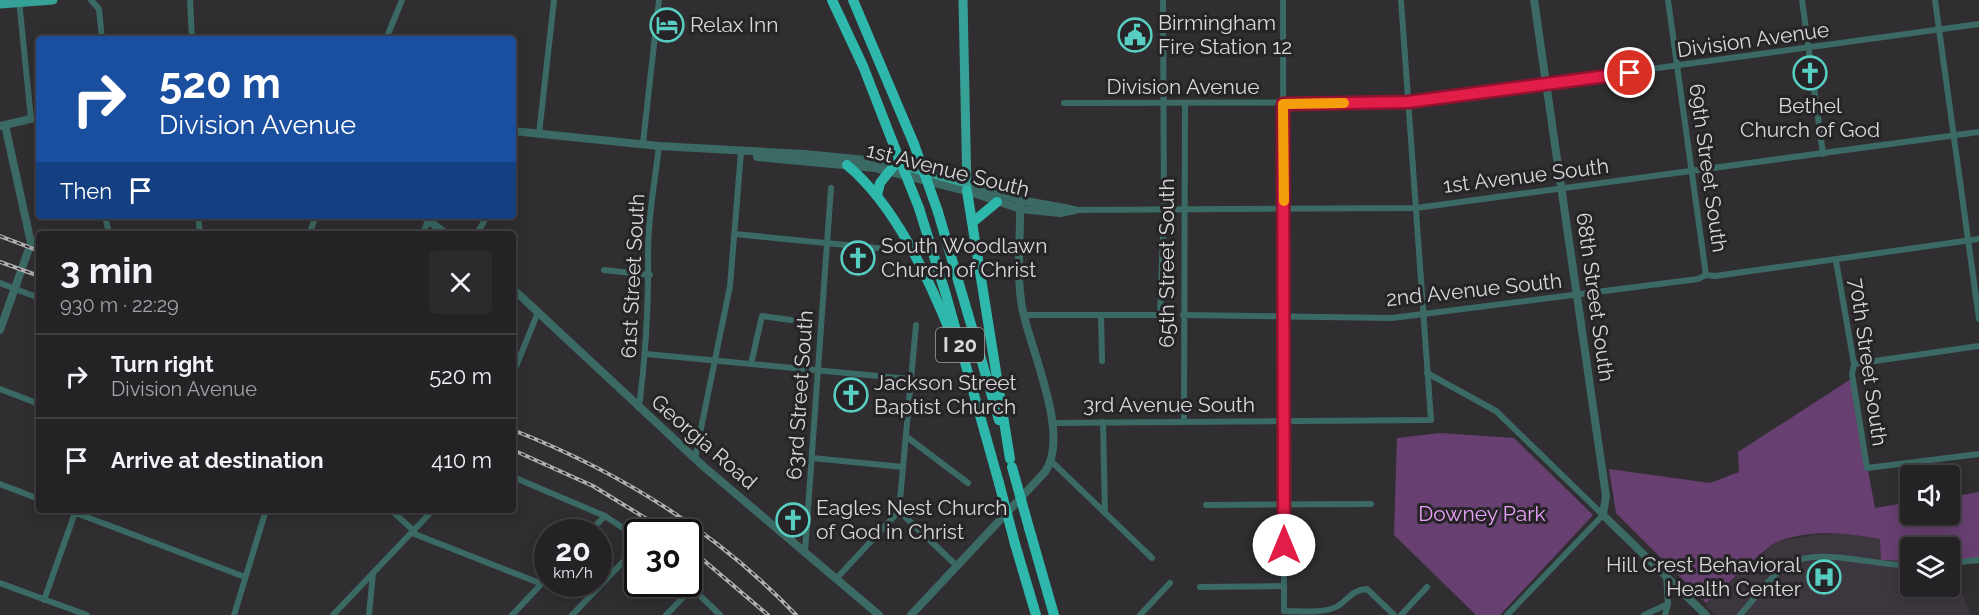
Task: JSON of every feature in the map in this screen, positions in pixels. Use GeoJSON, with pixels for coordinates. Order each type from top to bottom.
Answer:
{"type":"FeatureCollection","features":[{"type":"Feature","properties":{"kind":"highway","name":"I 20"},"geometry":{"type":"LineString","coordinates":[[832,0],[919,208],[971,381],[1036,615]]}},
{"type":"Feature","properties":{"kind":"highway","name":"I 20"},"geometry":{"type":"LineString","coordinates":[[855,0],[914,144],[938,212],[1054,615]]}},
{"type":"Feature","properties":{"kind":"highway"},"geometry":{"type":"LineString","coordinates":[[847,165],[878,195],[928,280],[971,381]]}},
{"type":"Feature","properties":{"kind":"highway"},"geometry":{"type":"LineString","coordinates":[[878,195],[880,183],[892,167]]}},
{"type":"Feature","properties":{"kind":"highway"},"geometry":{"type":"LineString","coordinates":[[967,187],[1011,463]]}},
{"type":"Feature","properties":{"kind":"highway"},"geometry":{"type":"LineString","coordinates":[[973,222],[997,202]]}},
{"type":"Feature","properties":{"kind":"main road"},"geometry":{"type":"LineString","coordinates":[[0,4],[53,0]]}},
{"type":"Feature","properties":{"kind":"main road"},"geometry":{"type":"LineString","coordinates":[[963,0],[967,187]]}},
{"type":"Feature","properties":{"kind":"main road","name":"1st Avenue South"},"geometry":{"type":"LineString","coordinates":[[892,167],[967,187]]}},
{"type":"Feature","properties":{"kind":"street"},"geometry":{"type":"LineString","coordinates":[[92,0],[99,9],[102,36]]}},
{"type":"Feature","properties":{"kind":"street"},"geometry":{"type":"LineString","coordinates":[[190,0],[192,36]]}},
{"type":"Feature","properties":{"kind":"street"},"geometry":{"type":"LineString","coordinates":[[387,36],[402,0]]}},
{"type":"Feature","properties":{"kind":"street"},"geometry":{"type":"LineString","coordinates":[[539,134],[554,0]]}},
{"type":"Feature","properties":{"kind":"street"},"geometry":{"type":"LineString","coordinates":[[643,143],[659,0]]}},
{"type":"Feature","properties":{"kind":"street","name":"65th Street South"},"geometry":{"type":"LineString","coordinates":[[1101,315],[1160,315],[1164,210],[1163,0]]}},
{"type":"Feature","properties":{"kind":"street"},"geometry":{"type":"LineString","coordinates":[[1283,0],[1283,613],[1337,607],[1356,589],[1367,589],[1394,615]]}},
{"type":"Feature","properties":{"kind":"street"},"geometry":{"type":"LineString","coordinates":[[1401,0],[1427,373],[1496,411],[1706,615]]}},
{"type":"Feature","properties":{"kind":"street","name":"68th Street South"},"geometry":{"type":"LineString","coordinates":[[1534,0],[1606,496],[1603,515]]}},
{"type":"Feature","properties":{"kind":"street","name":"69th Street South"},"geometry":{"type":"LineString","coordinates":[[1668,0],[1706,275]]}},
{"type":"Feature","properties":{"kind":"street"},"geometry":{"type":"LineString","coordinates":[[1802,0],[1823,154]]}},
{"type":"Feature","properties":{"kind":"street"},"geometry":{"type":"LineString","coordinates":[[1935,0],[1979,319]]}},
{"type":"Feature","properties":{"kind":"street"},"geometry":{"type":"LineString","coordinates":[[0,330],[31,243],[3,125],[35,118],[19,1]]}},
{"type":"Feature","properties":{"kind":"street","name":"Division Avenue"},"geometry":{"type":"LineString","coordinates":[[1064,103],[1185,105],[1408,102],[1546,85],[1979,24]]}},
{"type":"Feature","properties":{"kind":"street","name":"65th Street South"},"geometry":{"type":"LineString","coordinates":[[1184,422],[1185,105]]}},
{"type":"Feature","properties":{"kind":"street","name":"1st Avenue South"},"geometry":{"type":"LineString","coordinates":[[516,131],[659,146],[806,154],[892,167]]}},
{"type":"Feature","properties":{"kind":"street","name":"1st Avenue South"},"geometry":{"type":"LineString","coordinates":[[967,187],[997,202],[1060,213],[1075,210],[1416,208],[1979,132]]}},
{"type":"Feature","properties":{"kind":"street","name":"61st Street South"},"geometry":{"type":"LineString","coordinates":[[639,409],[646,354],[650,275],[648,252],[659,146]]}},
{"type":"Feature","properties":{"kind":"street"},"geometry":{"type":"LineString","coordinates":[[695,458],[730,286],[741,152]]}},
{"type":"Feature","properties":{"kind":"street","name":"1st Avenue South"},"geometry":{"type":"LineString","coordinates":[[741,152],[752,157],[892,167]]}},
{"type":"Feature","properties":{"kind":"street","name":"1st Avenue South"},"geometry":{"type":"LineString","coordinates":[[967,187],[1021,205]]}},
{"type":"Feature","properties":{"kind":"street","name":"63rd Street South"},"geometry":{"type":"LineString","coordinates":[[805,550],[831,188]]}},
{"type":"Feature","properties":{"kind":"street"},"geometry":{"type":"LineString","coordinates":[[910,615],[1045,472],[1051,461],[1054,445],[1052,423],[1024,315],[1021,284],[1021,205]]}},
{"type":"Feature","properties":{"kind":"street"},"geometry":{"type":"LineString","coordinates":[[427,219],[442,231]]}},
{"type":"Feature","properties":{"kind":"street"},"geometry":{"type":"LineString","coordinates":[[735,234],[888,249]]}},
{"type":"Feature","properties":{"kind":"street","name":"2nd Avenue South"},"geometry":{"type":"LineString","coordinates":[[1183,315],[1392,318],[1577,296],[1698,279],[1706,275],[1716,276],[1836,261],[1979,239]]}},
{"type":"Feature","properties":{"kind":"street","name":"70th Street South"},"geometry":{"type":"LineString","coordinates":[[1836,261],[1854,364],[1852,374],[1867,468],[1979,454]]}},
{"type":"Feature","properties":{"kind":"street"},"geometry":{"type":"LineString","coordinates":[[604,270],[650,275]]}},
{"type":"Feature","properties":{"kind":"street"},"geometry":{"type":"LineString","coordinates":[[0,283],[36,296]]}},
{"type":"Feature","properties":{"kind":"street","name":"Georgia Road"},"geometry":{"type":"LineString","coordinates":[[516,292],[639,409],[879,615]]}},
{"type":"Feature","properties":{"kind":"street"},"geometry":{"type":"LineString","coordinates":[[516,367],[538,312]]}},
{"type":"Feature","properties":{"kind":"street"},"geometry":{"type":"LineString","coordinates":[[1024,315],[1101,315],[1102,361]]}},
{"type":"Feature","properties":{"kind":"street"},"geometry":{"type":"LineString","coordinates":[[751,364],[762,316],[791,320]]}},
{"type":"Feature","properties":{"kind":"street"},"geometry":{"type":"LineString","coordinates":[[836,579],[899,511],[916,325]]}},
{"type":"Feature","properties":{"kind":"street"},"geometry":{"type":"LineString","coordinates":[[1854,364],[1979,346]]}},
{"type":"Feature","properties":{"kind":"street"},"geometry":{"type":"LineString","coordinates":[[646,354],[940,382]]}},
{"type":"Feature","properties":{"kind":"street","name":"3rd Avenue South"},"geometry":{"type":"LineString","coordinates":[[1052,423],[1431,420],[1427,373]]}},
{"type":"Feature","properties":{"kind":"street"},"geometry":{"type":"LineString","coordinates":[[0,389],[36,403]]}},
{"type":"Feature","properties":{"kind":"street"},"geometry":{"type":"LineString","coordinates":[[1103,422],[1105,513]]}},
{"type":"Feature","properties":{"kind":"street"},"geometry":{"type":"LineString","coordinates":[[907,437],[968,483]]}},
{"type":"Feature","properties":{"kind":"street"},"geometry":{"type":"LineString","coordinates":[[812,458],[903,467]]}},
{"type":"Feature","properties":{"kind":"street"},"geometry":{"type":"LineString","coordinates":[[1051,461],[1152,558]]}},
{"type":"Feature","properties":{"kind":"street"},"geometry":{"type":"LineString","coordinates":[[516,478],[605,516],[624,529]]}},
{"type":"Feature","properties":{"kind":"street"},"geometry":{"type":"LineString","coordinates":[[0,484],[36,498]]}},
{"type":"Feature","properties":{"kind":"street"},"geometry":{"type":"LineString","coordinates":[[1206,505],[1371,504]]}},
{"type":"Feature","properties":{"kind":"street"},"geometry":{"type":"LineString","coordinates":[[899,511],[957,566]]}},
{"type":"Feature","properties":{"kind":"street"},"geometry":{"type":"LineString","coordinates":[[44,600],[75,513]]}},
{"type":"Feature","properties":{"kind":"street"},"geometry":{"type":"LineString","coordinates":[[81,513],[245,577]]}},
{"type":"Feature","properties":{"kind":"street"},"geometry":{"type":"LineString","coordinates":[[234,615],[265,513]]}},
{"type":"Feature","properties":{"kind":"street"},"geometry":{"type":"LineString","coordinates":[[394,513],[413,532],[534,581]]}},
{"type":"Feature","properties":{"kind":"street"},"geometry":{"type":"LineString","coordinates":[[333,615],[430,513]]}},
{"type":"Feature","properties":{"kind":"street"},"geometry":{"type":"LineString","coordinates":[[1507,615],[1603,515]]}},
{"type":"Feature","properties":{"kind":"street"},"geometry":{"type":"LineString","coordinates":[[602,519],[605,516]]}},
{"type":"Feature","properties":{"kind":"street"},"geometry":{"type":"LineString","coordinates":[[1740,615],[1781,569],[1798,559],[1860,560],[1900,566]]}},
{"type":"Feature","properties":{"kind":"street"},"geometry":{"type":"LineString","coordinates":[[1960,562],[1979,560]]}},
{"type":"Feature","properties":{"kind":"street"},"geometry":{"type":"LineString","coordinates":[[572,615],[624,561]]}},
{"type":"Feature","properties":{"kind":"street"},"geometry":{"type":"LineString","coordinates":[[369,615],[373,573]]}},
{"type":"Feature","properties":{"kind":"street"},"geometry":{"type":"LineString","coordinates":[[1665,615],[1668,604],[1666,576]]}},
{"type":"Feature","properties":{"kind":"street"},"geometry":{"type":"LineString","coordinates":[[1140,615],[1170,582]]}},
{"type":"Feature","properties":{"kind":"street"},"geometry":{"type":"LineString","coordinates":[[0,584],[87,615]]}},
{"type":"Feature","properties":{"kind":"street"},"geometry":{"type":"LineString","coordinates":[[1200,587],[1284,586]]}},
{"type":"Feature","properties":{"kind":"street"},"geometry":{"type":"LineString","coordinates":[[1401,615],[1427,587]]}},
{"type":"Feature","properties":{"kind":"street"},"geometry":{"type":"LineString","coordinates":[[512,615],[534,592]]}},
{"type":"Feature","properties":{"kind":"street"},"geometry":{"type":"LineString","coordinates":[[666,615],[681,597]]}},
{"type":"Feature","properties":{"kind":"street"},"geometry":{"type":"LineString","coordinates":[[701,597],[720,615]]}},
{"type":"Feature","properties":{"kind":"street"},"geometry":{"type":"LineString","coordinates":[[1644,615],[1668,604]]}},
{"type":"Feature","properties":{"kind":"shaded area","name":"Hill Crest Behavioral Health Center"},"geometry":{"type":"Polygon","coordinates":[[[1849,533],[1880,539],[1882,560],[1900,561],[1900,597],[1960,597],[1960,589],[1971,615],[1715,615],[1707,607],[1706,603],[1776,542],[1813,535],[1849,533]]]}},
{"type":"Feature","properties":{"kind":"green space"},"geometry":{"type":"Polygon","coordinates":[[[1851,379],[1875,508],[1900,504],[1900,525],[1960,525],[1960,495],[1979,492],[1979,558],[1960,560],[1960,537],[1900,537],[1900,561],[1881,560],[1880,539],[1842,534],[1802,535],[1771,546],[1706,603],[1616,513],[1609,469],[1710,483],[1739,472],[1738,452],[1851,379]]]}},
{"type":"Feature","properties":{"kind":"green space","name":"Downey Park"},"geometry":{"type":"Polygon","coordinates":[[[1440,433],[1514,438],[1593,515],[1500,615],[1476,615],[1394,535],[1397,438],[1440,433]]]}},
{"type":"Feature","properties":{"kind":"railway"},"geometry":{"type":"LineString","coordinates":[[0,236],[36,250]]}},
{"type":"Feature","properties":{"kind":"railway"},"geometry":{"type":"LineString","coordinates":[[0,262],[36,275]]}},
{"type":"Feature","properties":{"kind":"railway"},"geometry":{"type":"LineString","coordinates":[[516,431],[591,465],[665,507],[733,557],[796,615]]}},
{"type":"Feature","properties":{"kind":"railway"},"geometry":{"type":"LineString","coordinates":[[516,451],[593,486],[647,519]]}},
{"type":"Feature","properties":{"kind":"railway"},"geometry":{"type":"LineString","coordinates":[[702,559],[768,615]]}},
{"type":"Feature","properties":{"kind":"slow traffic"},"geometry":{"type":"LineString","coordinates":[[1284,201],[1283,104],[1344,103]]}},
{"type":"Feature","properties":{"kind":"place","name":"Relax Inn"},"geometry":{"type":"Point","coordinates":[667,25]}},
{"type":"Feature","properties":{"kind":"place","name":"Birmingham Fire Station 12"},"geometry":{"type":"Point","coordinates":[1135,35]}},
{"type":"Feature","properties":{"kind":"place","name":"Bethel Church of God"},"geometry":{"type":"Point","coordinates":[1810,73]}},
{"type":"Feature","properties":{"kind":"place","name":"South Woodlawn Church of Christ"},"geometry":{"type":"Point","coordinates":[858,258]}},
{"type":"Feature","properties":{"kind":"place","name":"Jackson Street Baptist Church"},"geometry":{"type":"Point","coordinates":[851,395]}},
{"type":"Feature","properties":{"kind":"place","name":"Eagles Nest Church of God in Christ"},"geometry":{"type":"Point","coordinates":[793,520]}},
{"type":"Feature","properties":{"kind":"place","name":"Hill Crest Behavioral Health Center"},"geometry":{"type":"Point","coordinates":[1824,577]}},
{"type":"Feature","properties":{"kind":"route"},"geometry":{"type":"LineString","coordinates":[[1284,545],[1283,104],[1408,102],[1630,73]]}}]}
